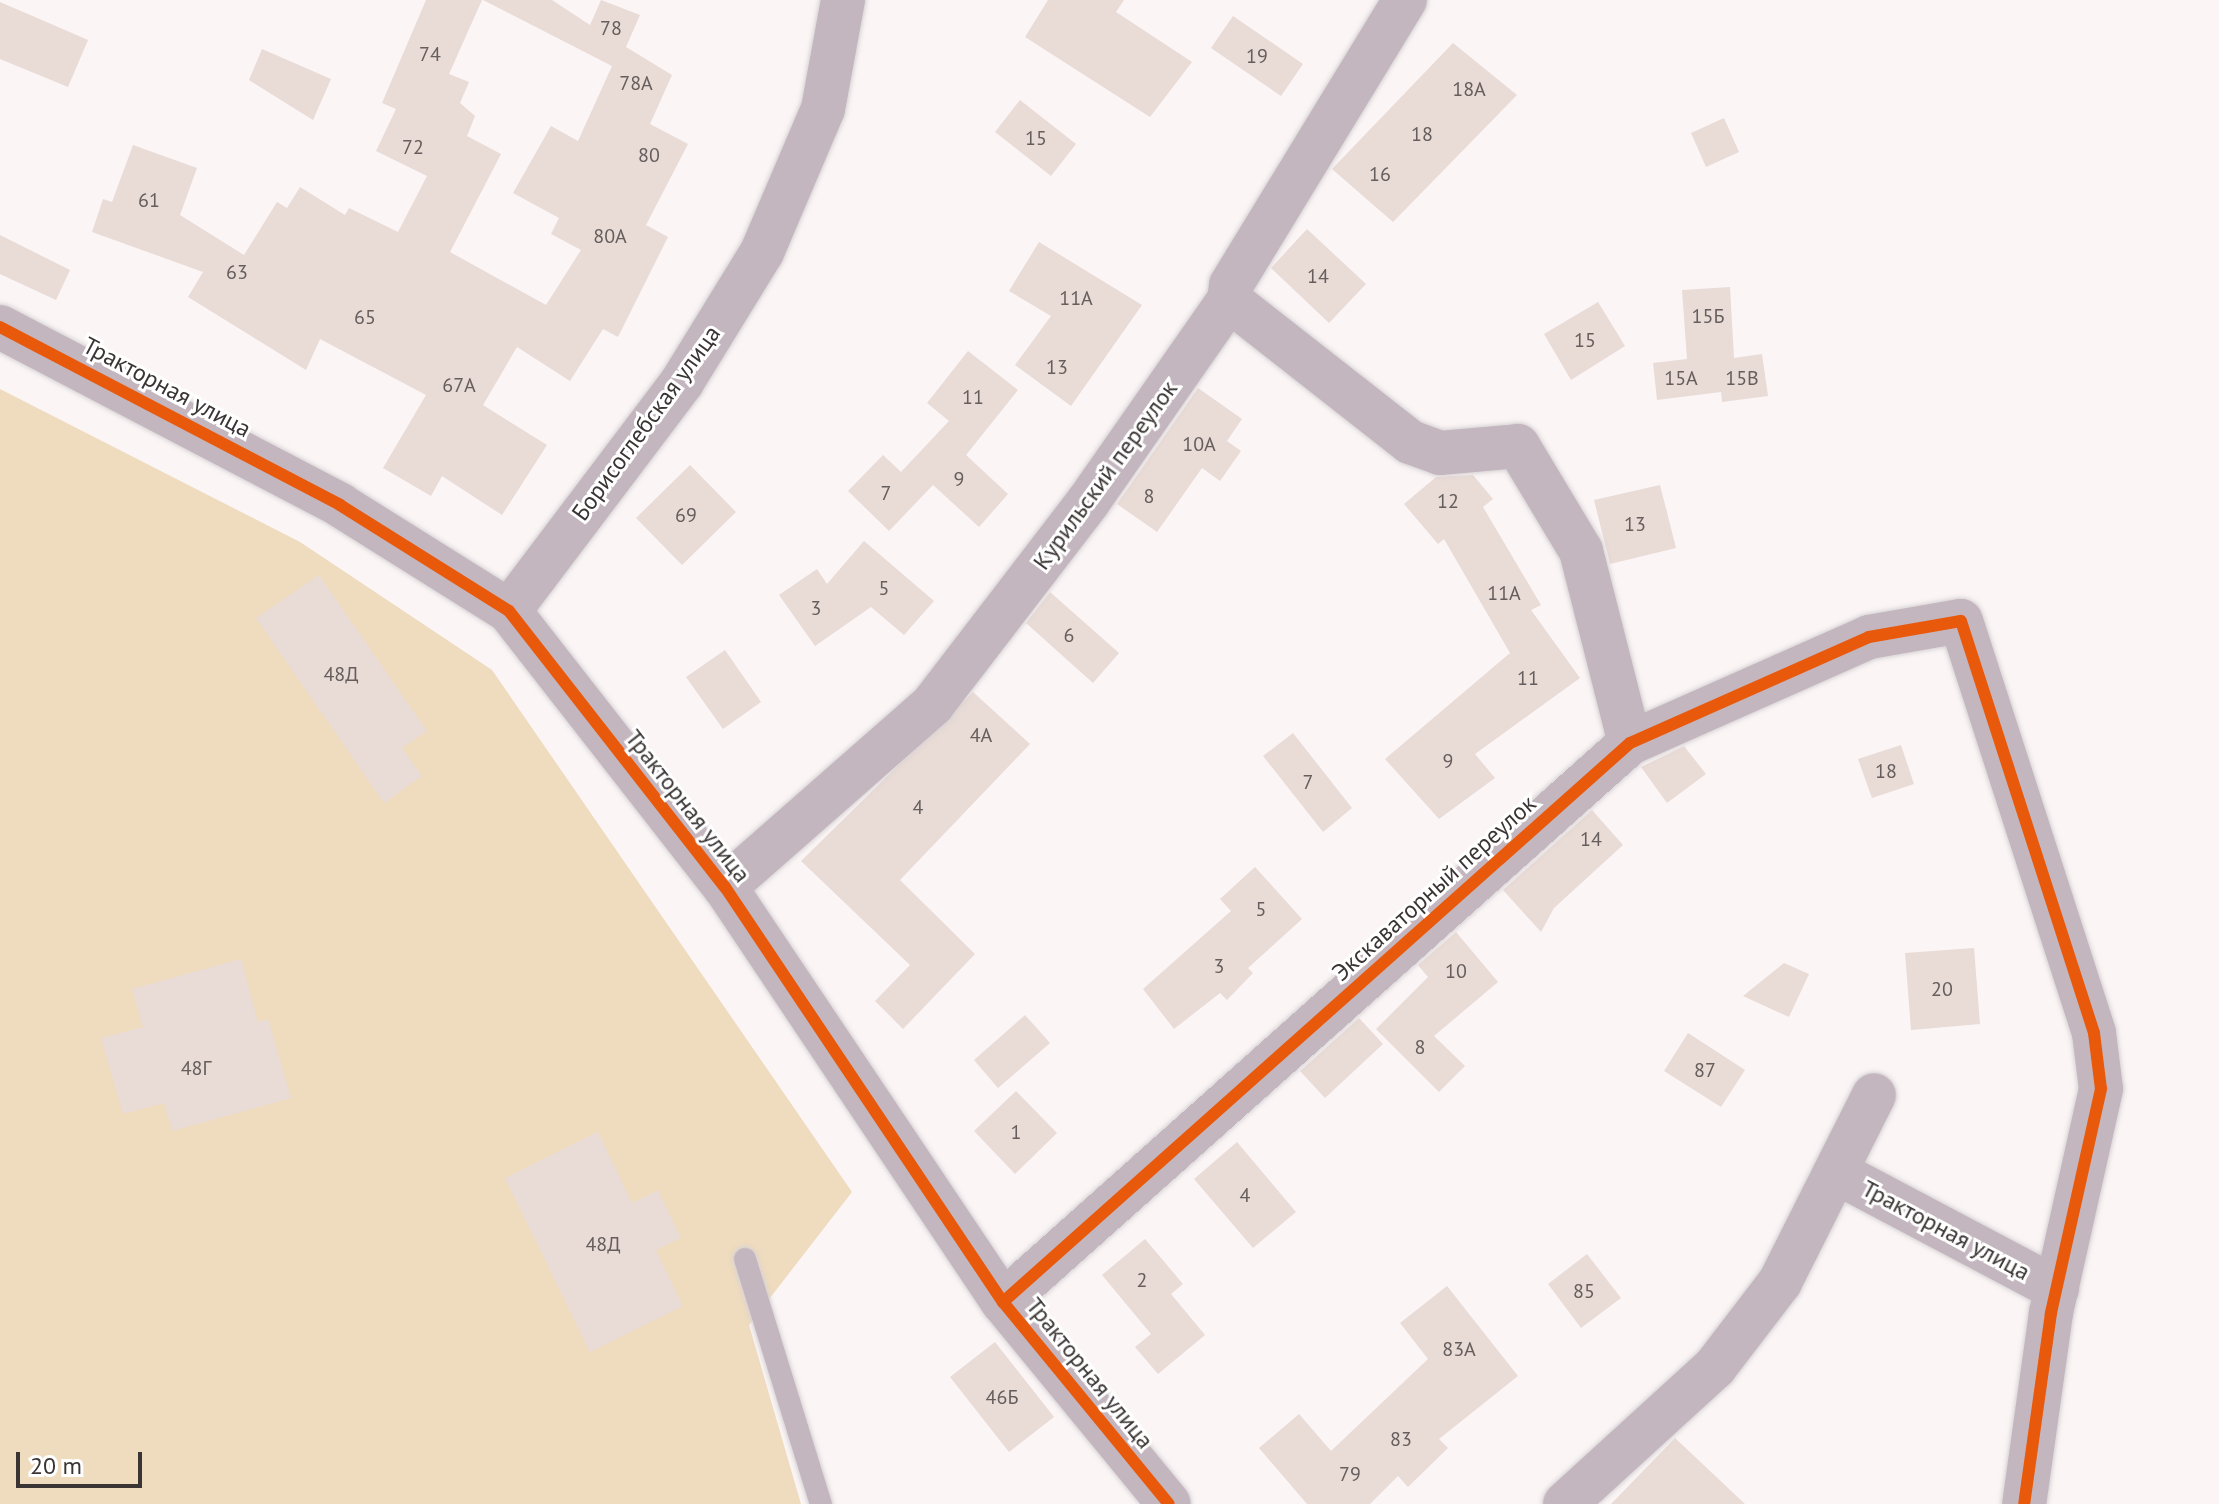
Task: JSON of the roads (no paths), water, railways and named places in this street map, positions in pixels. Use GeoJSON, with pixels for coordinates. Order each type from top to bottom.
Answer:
{"type":"FeatureCollection","features":[{"type":"Feature","properties":{"kind":"street","name":"Борисоглебская улица"},"geometry":{"type":"LineString","coordinates":[[509,611],[682,382],[762,252],[823,109],[843,0]]}},
{"type":"Feature","properties":{"kind":"street","name":"Курильский переулок"},"geometry":{"type":"LineString","coordinates":[[725,887],[933,704],[1229,300],[1231,285],[1405,0]]}},
{"type":"Feature","properties":{"kind":"street"},"geometry":{"type":"LineString","coordinates":[[1229,300],[1410,442],[1440,453],[1518,446],[1581,551],[1630,743]]}},
{"type":"Feature","properties":{"kind":"street","name":"Тракторная улица"},"geometry":{"type":"LineString","coordinates":[[0,327],[326,497],[509,611],[725,887],[1003,1302],[1169,1504]]}},
{"type":"Feature","properties":{"kind":"street","name":"Экскаваторный переулок"},"geometry":{"type":"LineString","coordinates":[[1003,1302],[1630,743],[1869,637],[1961,621],[2094,1033],[2101,1089],[2057,1289]]}},
{"type":"Feature","properties":{"kind":"street","name":"Тракторная улица"},"geometry":{"type":"LineString","coordinates":[[1565,1504],[1715,1367],[1780,1282],[1874,1095]]}},
{"type":"Feature","properties":{"kind":"street","name":"Тракторная улица"},"geometry":{"type":"LineString","coordinates":[[1836,1172],[2057,1289]]}},
{"type":"Feature","properties":{"kind":"street"},"geometry":{"type":"LineString","coordinates":[[2024,1504],[2057,1289]]}},
{"type":"Feature","properties":{"kind":"lane"},"geometry":{"type":"LineString","coordinates":[[745,1259],[821,1504]]}}]}
